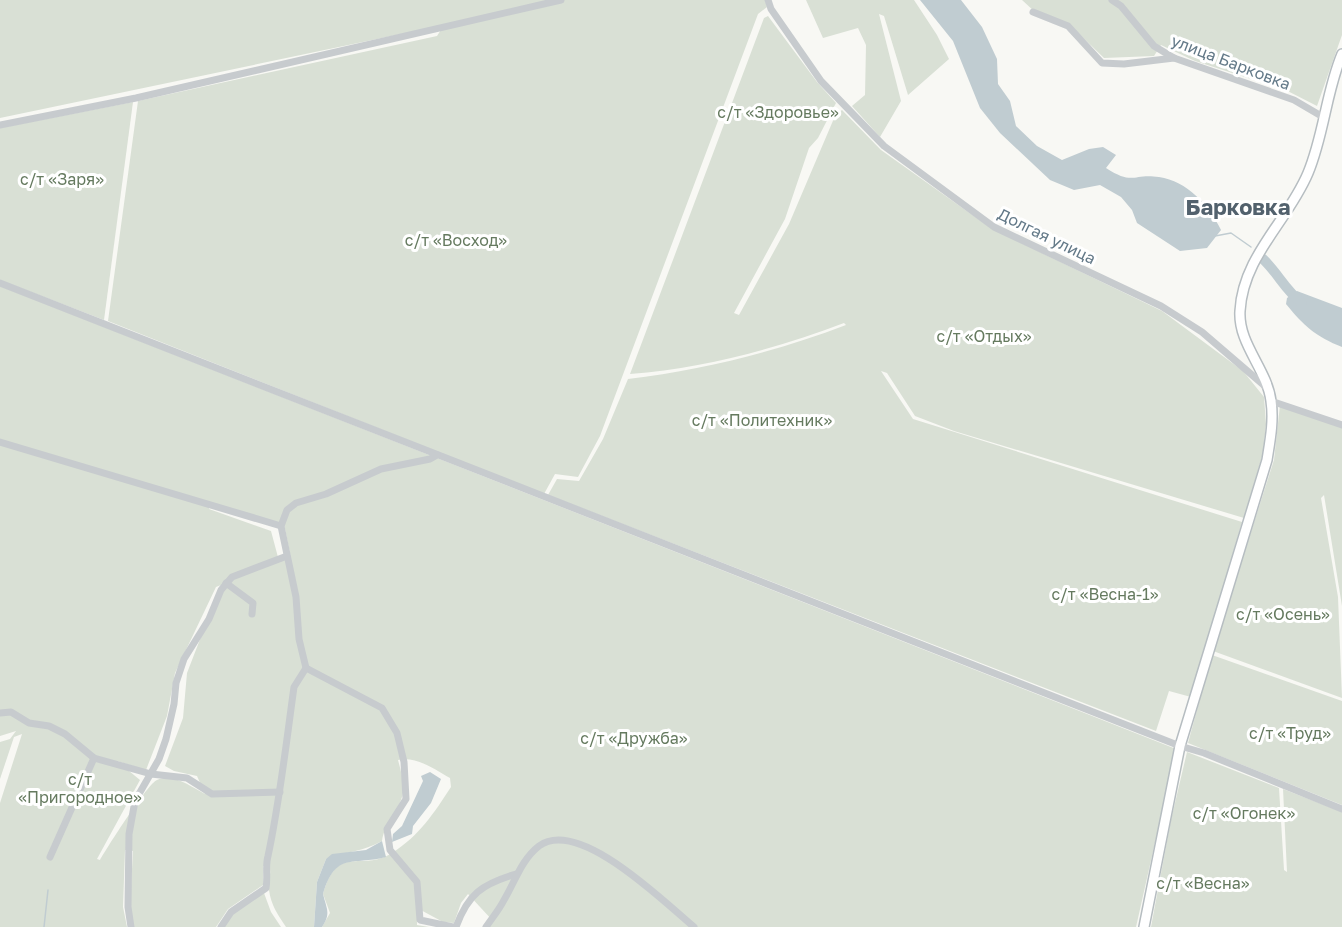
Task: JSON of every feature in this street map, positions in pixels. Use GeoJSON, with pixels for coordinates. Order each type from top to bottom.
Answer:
{"type":"FeatureCollection","features":[{"type":"Feature","properties":{"kind":"main road"},"geometry":{"type":"LineString","coordinates":[[1144,927],[1180,746],[1267,460],[1272,429],[1271,400],[1268,389],[1243,334],[1240,315],[1242,293],[1257,256],[1308,173],[1342,54]]}},
{"type":"Feature","properties":{"kind":"street"},"geometry":{"type":"LineString","coordinates":[[0,125],[148,95],[561,0]]}},
{"type":"Feature","properties":{"kind":"street","name":"Долгая улица"},"geometry":{"type":"LineString","coordinates":[[768,0],[771,9],[821,81],[884,146],[993,227],[1161,306],[1185,321],[1234,358],[1268,389]]}},
{"type":"Feature","properties":{"kind":"street","name":"улица Барковка"},"geometry":{"type":"LineString","coordinates":[[1112,0],[1121,6],[1154,46],[1174,58],[1294,100],[1323,117]]}},
{"type":"Feature","properties":{"kind":"street"},"geometry":{"type":"LineString","coordinates":[[1033,12],[1068,26],[1102,63],[1124,64],[1174,58]]}},
{"type":"Feature","properties":{"kind":"street"},"geometry":{"type":"LineString","coordinates":[[0,282],[1342,809]]}},
{"type":"Feature","properties":{"kind":"street"},"geometry":{"type":"LineString","coordinates":[[1271,400],[1342,425]]}},
{"type":"Feature","properties":{"kind":"street"},"geometry":{"type":"LineString","coordinates":[[0,442],[281,526]]}},
{"type":"Feature","properties":{"kind":"street"},"geometry":{"type":"LineString","coordinates":[[436,455],[430,459],[381,469],[326,494],[296,503],[287,510],[281,526],[296,597],[298,639],[306,668],[382,708],[397,733],[406,783],[406,799],[387,829],[390,850],[417,882],[420,921],[455,927],[466,901],[497,879],[516,874]]}},
{"type":"Feature","properties":{"kind":"street"},"geometry":{"type":"LineString","coordinates":[[131,927],[128,907],[129,834],[135,801],[151,774],[166,739],[174,705],[176,683],[184,659],[209,619],[226,583],[232,577],[256,565],[287,555]]}},
{"type":"Feature","properties":{"kind":"street"},"geometry":{"type":"LineString","coordinates":[[226,583],[253,603],[252,614]]}},
{"type":"Feature","properties":{"kind":"street"},"geometry":{"type":"LineString","coordinates":[[220,927],[231,912],[266,888],[269,872],[267,859],[275,829],[294,687],[306,668]]}},
{"type":"Feature","properties":{"kind":"street"},"geometry":{"type":"LineString","coordinates":[[0,713],[10,712],[29,723],[49,726],[65,734],[94,758],[151,774],[187,778],[212,794],[280,792]]}},
{"type":"Feature","properties":{"kind":"street"},"geometry":{"type":"LineString","coordinates":[[50,857],[94,758]]}},
{"type":"Feature","properties":{"kind":"street"},"geometry":{"type":"LineString","coordinates":[[486,927],[504,900],[516,874],[541,845],[568,840],[634,875],[694,927]]}},
{"type":"Feature","properties":{"kind":"green space","name":"с/т «Восход»"},"geometry":{"type":"Polygon","coordinates":[[[0,0],[765,0],[767,7],[758,14],[600,436],[578,477],[555,474],[544,494],[108,321],[138,101],[437,36],[444,25],[0,118],[0,0]]]}},
{"type":"Feature","properties":{"kind":"green space"},"geometry":{"type":"Polygon","coordinates":[[[806,0],[914,0],[937,35],[949,59],[908,95],[884,16],[879,14],[901,101],[880,137],[852,106],[865,95],[866,45],[858,28],[823,38],[806,0]]]}},
{"type":"Feature","properties":{"kind":"green space"},"geometry":{"type":"Polygon","coordinates":[[[1022,0],[1342,0],[1342,35],[1317,106],[1262,78],[1251,79],[1195,61],[1161,45],[1154,56],[1104,58],[1069,24],[1035,12],[1022,0]]]}},
{"type":"Feature","properties":{"kind":"green space"},"geometry":{"type":"Polygon","coordinates":[[[768,16],[817,82],[836,103],[818,138],[809,148],[785,219],[734,313],[739,315],[789,224],[835,116],[842,110],[881,150],[992,229],[1162,311],[1243,371],[1264,397],[1266,424],[1263,453],[1244,518],[954,431],[915,416],[887,373],[881,371],[913,419],[1242,522],[1191,697],[1169,691],[1156,731],[548,495],[557,479],[579,481],[603,439],[628,379],[684,371],[738,359],[793,344],[846,325],[844,323],[739,356],[685,367],[630,374],[764,18],[768,16]]]}},
{"type":"Feature","properties":{"kind":"green space","name":"с/т «Заря»"},"geometry":{"type":"Polygon","coordinates":[[[133,102],[104,320],[0,280],[0,128],[133,102]]]}},
{"type":"Feature","properties":{"kind":"green space","name":"с/т «Дружба»"},"geometry":{"type":"Polygon","coordinates":[[[0,286],[1176,749],[1136,927],[489,927],[493,921],[468,894],[461,903],[454,923],[443,922],[417,908],[417,925],[429,927],[322,927],[330,913],[323,894],[336,868],[343,863],[380,858],[402,846],[425,823],[451,787],[450,778],[425,764],[405,759],[398,760],[403,793],[386,827],[382,841],[326,859],[317,882],[314,927],[286,927],[275,910],[270,895],[269,865],[263,866],[263,885],[228,909],[216,927],[134,927],[130,906],[133,851],[125,850],[123,907],[127,927],[0,927],[0,803],[22,734],[14,737],[0,779],[0,742],[10,739],[16,731],[0,736],[0,286]],[[211,503],[209,509],[271,531],[279,561],[291,558],[284,524],[211,503]],[[221,585],[216,587],[175,673],[167,716],[146,770],[117,761],[140,780],[97,859],[100,860],[137,803],[157,780],[170,778],[205,794],[197,776],[174,771],[165,766],[183,718],[187,673],[221,585]]]}},
{"type":"Feature","properties":{"kind":"green space","name":"с/т «Осень»"},"geometry":{"type":"Polygon","coordinates":[[[1280,405],[1342,427],[1342,606],[1324,495],[1321,498],[1338,597],[1342,698],[1213,651],[1274,460],[1280,405]]]}},
{"type":"Feature","properties":{"kind":"green space","name":"с/т «Труд»"},"geometry":{"type":"Polygon","coordinates":[[[1212,655],[1342,701],[1342,805],[1188,743],[1212,655]]]}},
{"type":"Feature","properties":{"kind":"green space","name":"с/т «Весна»"},"geometry":{"type":"Polygon","coordinates":[[[1187,752],[1279,788],[1284,870],[1287,872],[1283,789],[1342,812],[1342,927],[1151,927],[1171,820],[1187,752]]]}},
{"type":"Feature","properties":{"kind":"green space"},"geometry":{"type":"Polygon","coordinates":[[[264,893],[271,912],[281,927],[223,927],[233,912],[264,893]]]}},
{"type":"Feature","properties":{"kind":"shaded area"},"geometry":{"type":"Polygon","coordinates":[[[920,0],[961,0],[982,27],[997,59],[998,84],[1010,101],[1016,126],[1037,146],[1062,160],[1089,149],[1103,147],[1116,155],[1106,168],[1115,173],[1128,178],[1150,176],[1179,183],[1203,203],[1221,230],[1207,248],[1180,251],[1137,223],[1132,210],[1121,197],[1100,185],[1074,190],[1050,180],[1000,133],[980,108],[953,41],[920,0]]]}},
{"type":"Feature","properties":{"kind":"shaded area"},"geometry":{"type":"Polygon","coordinates":[[[1297,291],[1342,308],[1342,347],[1311,330],[1286,304],[1287,298],[1297,291]]]}},
{"type":"Feature","properties":{"kind":"shaded area"},"geometry":{"type":"Polygon","coordinates":[[[430,772],[441,779],[431,803],[413,826],[412,834],[392,842],[393,834],[402,826],[423,781],[421,776],[430,772]]]}},
{"type":"Feature","properties":{"kind":"shaded area"},"geometry":{"type":"Polygon","coordinates":[[[382,841],[386,857],[347,863],[334,871],[323,894],[327,919],[322,927],[314,927],[317,882],[326,859],[332,854],[366,850],[382,841]]]}},
{"type":"Feature","properties":{"kind":"waterway"},"geometry":{"type":"LineString","coordinates":[[1215,236],[1231,233],[1251,247]]}},
{"type":"Feature","properties":{"kind":"waterway"},"geometry":{"type":"LineString","coordinates":[[1263,259],[1302,303]]}},
{"type":"Feature","properties":{"kind":"waterway"},"geometry":{"type":"LineString","coordinates":[[44,927],[48,890]]}},
{"type":"Feature","properties":{"kind":"district","name":"Барковка"},"geometry":{"type":"Point","coordinates":[1238,206]}},
{"type":"Feature","properties":{"kind":"park label","name":"с/т «Здоровье»"},"geometry":{"type":"Point","coordinates":[778,112]}},
{"type":"Feature","properties":{"kind":"park label","name":"с/т «Отдых»"},"geometry":{"type":"Point","coordinates":[984,336]}},
{"type":"Feature","properties":{"kind":"park label","name":"с/т «Политехник»"},"geometry":{"type":"Point","coordinates":[762,420]}},
{"type":"Feature","properties":{"kind":"park label","name":"с/т «Весна-1»"},"geometry":{"type":"Point","coordinates":[1105,594]}},
{"type":"Feature","properties":{"kind":"park label","name":"с/т «Пригородное»"},"geometry":{"type":"Point","coordinates":[80,788]}},
{"type":"Feature","properties":{"kind":"park label","name":"с/т «Огонек»"},"geometry":{"type":"Point","coordinates":[1244,813]}}]}
